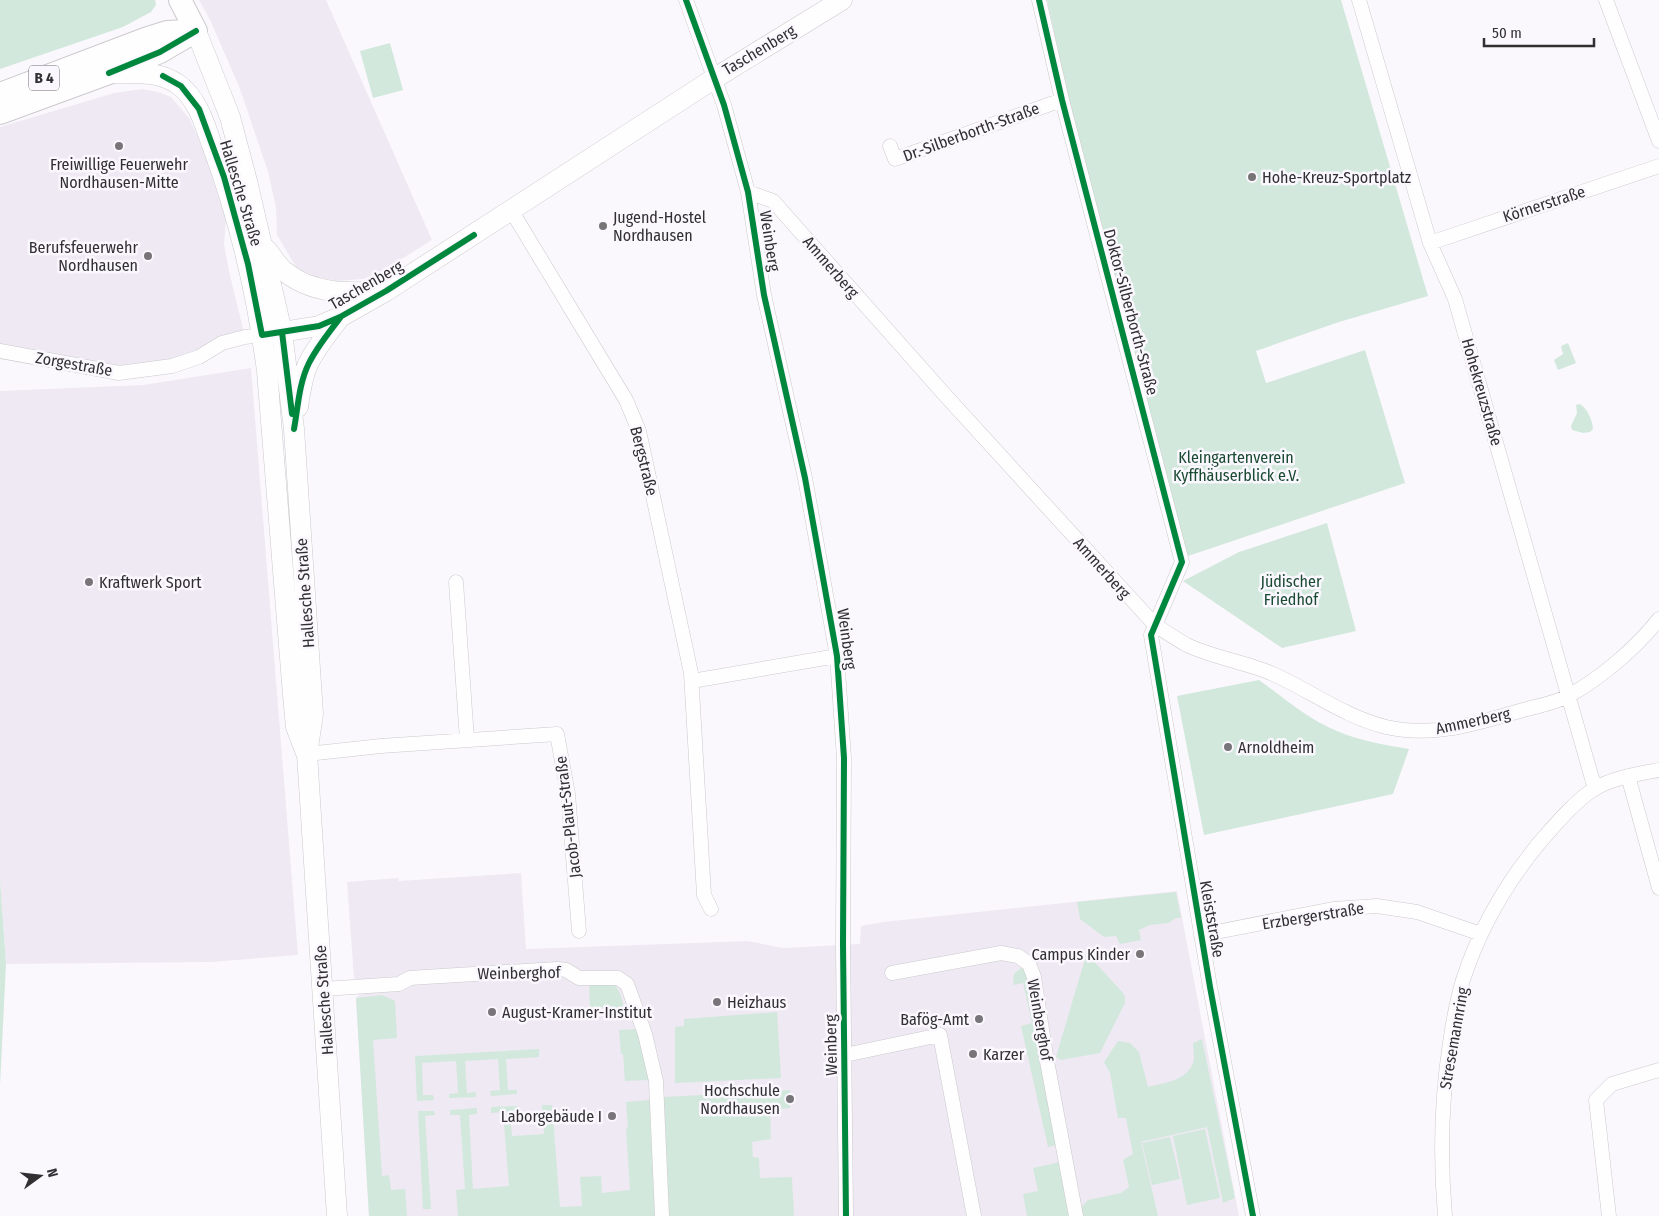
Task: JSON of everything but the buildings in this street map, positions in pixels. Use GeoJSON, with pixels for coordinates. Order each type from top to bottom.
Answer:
{"type":"FeatureCollection","features":[{"type":"Feature","properties":{"kind":"main road","name":"Hallesche Straße"},"geometry":{"type":"LineString","coordinates":[[180,0],[196,31],[230,117],[262,243],[272,333],[267,371],[293,695],[296,727],[307,754]]}},
{"type":"Feature","properties":{"kind":"main road","name":"Taschenberg"},"geometry":{"type":"LineString","coordinates":[[272,333],[318,326],[340,317],[386,291],[715,78],[842,0]]}},
{"type":"Feature","properties":{"kind":"main road","name":"B 4"},"geometry":{"type":"LineString","coordinates":[[0,113],[160,52],[196,31]]}},
{"type":"Feature","properties":{"kind":"main road","name":"B 4"},"geometry":{"type":"LineString","coordinates":[[0,94],[145,39],[167,32],[196,31]]}},
{"type":"Feature","properties":{"kind":"main road","name":"Hallesche Straße"},"geometry":{"type":"LineString","coordinates":[[109,73],[148,73],[163,76],[181,86],[199,109],[224,177],[248,264],[272,333],[294,429],[313,714],[307,754],[337,1216]]}},
{"type":"Feature","properties":{"kind":"main road"},"geometry":{"type":"LineString","coordinates":[[262,243],[283,270],[299,281],[320,290],[348,293],[386,291]]}},
{"type":"Feature","properties":{"kind":"main road"},"geometry":{"type":"LineString","coordinates":[[294,429],[308,364],[340,317]]}},
{"type":"Feature","properties":{"kind":"street","name":"Weinberg"},"geometry":{"type":"LineString","coordinates":[[686,0],[715,78],[748,192],[764,295],[805,478],[837,656],[844,758],[843,944],[846,1216]]}},
{"type":"Feature","properties":{"kind":"street","name":"Doktor-Silberborth-Straße"},"geometry":{"type":"LineString","coordinates":[[1039,0],[1062,100],[1182,562],[1155,626]]}},
{"type":"Feature","properties":{"kind":"street","name":"Hohekreuzstraße"},"geometry":{"type":"LineString","coordinates":[[1359,0],[1430,243],[1456,299],[1595,789]]}},
{"type":"Feature","properties":{"kind":"street"},"geometry":{"type":"LineString","coordinates":[[1606,0],[1659,141]]}},
{"type":"Feature","properties":{"kind":"street","name":"Dr.-Silberborth-Straße"},"geometry":{"type":"LineString","coordinates":[[890,146],[895,159],[1062,100]]}},
{"type":"Feature","properties":{"kind":"street","name":"Körnerstraße"},"geometry":{"type":"LineString","coordinates":[[1430,243],[1659,166]]}},
{"type":"Feature","properties":{"kind":"street","name":"Ammerberg"},"geometry":{"type":"LineString","coordinates":[[748,192],[773,201],[945,395],[1155,626],[1188,645],[1272,674],[1358,717],[1386,727],[1419,732],[1451,730],[1569,696],[1610,668],[1659,619]]}},
{"type":"Feature","properties":{"kind":"street","name":"Bergstraße"},"geometry":{"type":"LineString","coordinates":[[511,210],[626,400],[639,431],[692,681],[704,895],[711,909]]}},
{"type":"Feature","properties":{"kind":"street","name":"Zorgestraße"},"geometry":{"type":"LineString","coordinates":[[0,351],[119,372],[172,366],[199,357],[222,343],[272,333]]}},
{"type":"Feature","properties":{"kind":"street"},"geometry":{"type":"LineString","coordinates":[[456,582],[467,740]]}},
{"type":"Feature","properties":{"kind":"street","name":"Kleiststraße"},"geometry":{"type":"LineString","coordinates":[[1155,626],[1151,635],[1219,1040],[1251,1216]]}},
{"type":"Feature","properties":{"kind":"street"},"geometry":{"type":"LineString","coordinates":[[692,681],[837,656]]}},
{"type":"Feature","properties":{"kind":"street","name":"Jacob-Plaut-Straße"},"geometry":{"type":"LineString","coordinates":[[307,754],[382,746],[557,734],[568,794],[579,931]]}},
{"type":"Feature","properties":{"kind":"street","name":"Stresemannring"},"geometry":{"type":"LineString","coordinates":[[1445,1216],[1442,1184],[1441,1123],[1446,1068],[1461,988],[1481,934],[1520,867],[1549,832],[1580,801],[1595,789],[1628,776],[1659,770]]}},
{"type":"Feature","properties":{"kind":"street"},"geometry":{"type":"LineString","coordinates":[[1628,776],[1659,888]]}},
{"type":"Feature","properties":{"kind":"street","name":"Erzbergerstraße"},"geometry":{"type":"LineString","coordinates":[[1201,935],[1333,909],[1377,906],[1417,912],[1481,934]]}},
{"type":"Feature","properties":{"kind":"street","name":"Weinberghof"},"geometry":{"type":"LineString","coordinates":[[892,973],[1001,953],[1018,956],[1029,964],[1034,977],[1053,1095],[1076,1216]]}},
{"type":"Feature","properties":{"kind":"street","name":"Weinberghof"},"geometry":{"type":"LineString","coordinates":[[323,989],[399,984],[410,978],[558,968],[566,970],[579,978],[618,978],[627,984],[646,1034],[656,1081],[662,1216]]}},
{"type":"Feature","properties":{"kind":"street"},"geometry":{"type":"LineString","coordinates":[[845,1055],[940,1035],[974,1216]]}},
{"type":"Feature","properties":{"kind":"street"},"geometry":{"type":"LineString","coordinates":[[1608,1216],[1596,1100],[1612,1084],[1659,1070]]}},
{"type":"Feature","properties":{"kind":"shaded area"},"geometry":{"type":"Polygon","coordinates":[[[199,0],[326,0],[432,240],[384,270],[363,279],[337,281],[317,277],[296,267],[277,235],[276,207],[268,172],[240,89],[211,22],[199,0]]]}},
{"type":"Feature","properties":{"kind":"shaded area"},"geometry":{"type":"Polygon","coordinates":[[[142,89],[171,97],[189,118],[202,146],[226,220],[224,244],[245,337],[199,357],[119,373],[0,351],[0,127],[114,93],[142,89]]]}},
{"type":"Feature","properties":{"kind":"shaded area"},"geometry":{"type":"Polygon","coordinates":[[[251,368],[298,955],[211,962],[6,964],[0,879],[0,391],[143,385],[251,368]]]}},
{"type":"Feature","properties":{"kind":"shaded area","name":"Hochschule Nordhausen"},"geometry":{"type":"Polygon","coordinates":[[[521,873],[526,949],[748,941],[783,948],[860,944],[861,926],[883,922],[1177,891],[1239,1216],[369,1216],[356,998],[359,995],[358,980],[354,978],[347,882],[398,878],[399,881],[521,873]]]}},
{"type":"Feature","properties":{"kind":"green space"},"geometry":{"type":"Polygon","coordinates":[[[0,0],[155,0],[156,5],[151,12],[123,27],[0,69],[0,0]]]}},
{"type":"Feature","properties":{"kind":"green space","name":"Hohe-Kreuz-Sportplatz"},"geometry":{"type":"Polygon","coordinates":[[[1047,0],[1341,0],[1428,296],[1339,322],[1256,351],[1266,383],[1365,350],[1405,483],[1188,556],[1113,279],[1062,70],[1047,0]]]}},
{"type":"Feature","properties":{"kind":"green space"},"geometry":{"type":"Polygon","coordinates":[[[390,43],[403,90],[373,98],[360,51],[390,43]]]}},
{"type":"Feature","properties":{"kind":"green space"},"geometry":{"type":"Polygon","coordinates":[[[1568,343],[1576,363],[1558,370],[1554,360],[1563,354],[1561,346],[1568,343]]]}},
{"type":"Feature","properties":{"kind":"green space"},"geometry":{"type":"Polygon","coordinates":[[[1580,404],[1585,408],[1591,419],[1593,429],[1590,432],[1583,433],[1572,430],[1571,426],[1577,413],[1576,405],[1580,404]]]}},
{"type":"Feature","properties":{"kind":"green space","name":"Jüdischer Friedhof"},"geometry":{"type":"Polygon","coordinates":[[[1327,523],[1356,631],[1282,648],[1183,581],[1239,552],[1327,523]]]}},
{"type":"Feature","properties":{"kind":"green space"},"geometry":{"type":"Polygon","coordinates":[[[1259,680],[1297,708],[1327,726],[1364,740],[1409,749],[1393,794],[1204,835],[1177,696],[1259,680]]]}},
{"type":"Feature","properties":{"kind":"green space"},"geometry":{"type":"Polygon","coordinates":[[[0,879],[6,964],[0,1086],[0,879]]]}},
{"type":"Feature","properties":{"kind":"green space"},"geometry":{"type":"Polygon","coordinates":[[[1176,892],[1181,918],[1176,918],[1168,923],[1150,925],[1139,930],[1141,940],[1120,944],[1116,936],[1104,937],[1080,919],[1077,902],[1176,892]]]}},
{"type":"Feature","properties":{"kind":"green space"},"geometry":{"type":"Polygon","coordinates":[[[1090,957],[1123,993],[1125,1003],[1100,1053],[1061,1060],[1056,1057],[1085,959],[1090,957]]]}},
{"type":"Feature","properties":{"kind":"green space"},"geometry":{"type":"Polygon","coordinates":[[[1022,967],[1027,970],[1058,1145],[1048,1147],[1021,1026],[1032,1023],[1023,983],[1013,985],[1014,974],[1022,967]]]}},
{"type":"Feature","properties":{"kind":"green space"},"geometry":{"type":"Polygon","coordinates":[[[589,982],[614,985],[620,993],[624,1008],[590,1007],[589,982]]]}},
{"type":"Feature","properties":{"kind":"green space"},"geometry":{"type":"Polygon","coordinates":[[[382,995],[395,1001],[397,1038],[373,1040],[382,1176],[389,1175],[391,1190],[405,1189],[407,1216],[369,1216],[356,998],[382,995]]]}},
{"type":"Feature","properties":{"kind":"green space"},"geometry":{"type":"Polygon","coordinates":[[[777,1012],[781,1078],[675,1083],[675,1027],[684,1026],[684,1019],[777,1012]]]}},
{"type":"Feature","properties":{"kind":"green space"},"geometry":{"type":"Polygon","coordinates":[[[638,1029],[649,1080],[625,1081],[619,1030],[638,1029]]]}},
{"type":"Feature","properties":{"kind":"green space"},"geometry":{"type":"Polygon","coordinates":[[[1202,1039],[1235,1198],[1223,1203],[1207,1127],[1141,1142],[1158,1216],[1080,1216],[1079,1210],[1088,1200],[1121,1193],[1129,1187],[1123,1160],[1133,1154],[1126,1118],[1118,1118],[1110,1073],[1104,1062],[1118,1041],[1130,1043],[1139,1052],[1148,1087],[1174,1080],[1185,1074],[1194,1061],[1193,1043],[1202,1039]]]}},
{"type":"Feature","properties":{"kind":"green space"},"geometry":{"type":"Polygon","coordinates":[[[539,1049],[539,1057],[506,1059],[508,1090],[517,1090],[517,1094],[491,1096],[490,1091],[500,1090],[498,1059],[465,1061],[467,1093],[476,1092],[476,1097],[449,1098],[449,1094],[458,1093],[456,1061],[422,1063],[423,1095],[433,1095],[434,1100],[417,1101],[415,1056],[539,1049]]]}},
{"type":"Feature","properties":{"kind":"green space"},"geometry":{"type":"Polygon","coordinates":[[[790,1090],[790,1108],[770,1110],[771,1139],[752,1142],[753,1157],[759,1158],[760,1178],[792,1177],[794,1216],[669,1216],[664,1097],[790,1090]]]}},
{"type":"Feature","properties":{"kind":"green space"},"geometry":{"type":"Polygon","coordinates":[[[650,1100],[655,1216],[458,1216],[456,1190],[465,1189],[460,1115],[450,1115],[450,1110],[477,1108],[477,1114],[469,1115],[473,1189],[509,1186],[503,1112],[491,1113],[491,1107],[518,1106],[519,1112],[510,1113],[512,1136],[544,1134],[542,1105],[552,1105],[560,1207],[582,1206],[580,1177],[601,1176],[602,1193],[630,1190],[626,1102],[650,1100]]]}},
{"type":"Feature","properties":{"kind":"green space"},"geometry":{"type":"Polygon","coordinates":[[[418,1111],[434,1111],[435,1115],[425,1116],[431,1209],[423,1209],[418,1111]]]}},
{"type":"Feature","properties":{"kind":"green space"},"geometry":{"type":"Polygon","coordinates":[[[1205,1129],[1220,1198],[1187,1205],[1173,1136],[1205,1129]]]}},
{"type":"Feature","properties":{"kind":"green space"},"geometry":{"type":"Polygon","coordinates":[[[1170,1137],[1180,1179],[1152,1185],[1142,1143],[1170,1137]]]}},
{"type":"Feature","properties":{"kind":"green space"},"geometry":{"type":"Polygon","coordinates":[[[1060,1162],[1071,1216],[1027,1216],[1023,1194],[1038,1191],[1033,1168],[1060,1162]]]}},
{"type":"Feature","properties":{"kind":"cycle path"},"geometry":{"type":"LineString","coordinates":[[686,0],[724,105],[748,192],[764,295],[805,478],[837,656],[844,758],[843,944],[846,1216]]}},
{"type":"Feature","properties":{"kind":"cycle path"},"geometry":{"type":"LineString","coordinates":[[1039,0],[1062,100],[1182,562],[1151,635],[1210,987],[1253,1216]]}},
{"type":"Feature","properties":{"kind":"cycle path"},"geometry":{"type":"LineString","coordinates":[[109,73],[160,52],[196,31]]}},
{"type":"Feature","properties":{"kind":"cycle path"},"geometry":{"type":"LineString","coordinates":[[163,76],[181,86],[199,109],[224,177],[248,264],[262,335],[319,326],[340,317],[386,291],[474,235]]}},
{"type":"Feature","properties":{"kind":"cycle path"},"geometry":{"type":"LineString","coordinates":[[294,429],[301,387],[306,371],[319,345],[340,318]]}},
{"type":"Feature","properties":{"kind":"cycle path"},"geometry":{"type":"LineString","coordinates":[[282,332],[292,414]]}},
{"type":"Feature","properties":{"kind":"place","name":"Freiwillige Feuerwehr Nordhausen-Mitte"},"geometry":{"type":"Point","coordinates":[119,146]}},
{"type":"Feature","properties":{"kind":"place","name":"Hohe-Kreuz-Sportplatz"},"geometry":{"type":"Point","coordinates":[1252,177]}},
{"type":"Feature","properties":{"kind":"place","name":"Jugend-Hostel Nordhausen"},"geometry":{"type":"Point","coordinates":[603,226]}},
{"type":"Feature","properties":{"kind":"place","name":"Berufsfeuerwehr Nordhausen"},"geometry":{"type":"Point","coordinates":[148,256]}},
{"type":"Feature","properties":{"kind":"place","name":"Kraftwerk Sport"},"geometry":{"type":"Point","coordinates":[89,582]}},
{"type":"Feature","properties":{"kind":"place","name":"Arnoldheim"},"geometry":{"type":"Point","coordinates":[1228,747]}},
{"type":"Feature","properties":{"kind":"place","name":"Campus Kinder"},"geometry":{"type":"Point","coordinates":[1140,954]}},
{"type":"Feature","properties":{"kind":"place","name":"Heizhaus"},"geometry":{"type":"Point","coordinates":[717,1002]}},
{"type":"Feature","properties":{"kind":"place","name":"August-Kramer-Institut"},"geometry":{"type":"Point","coordinates":[492,1012]}},
{"type":"Feature","properties":{"kind":"place","name":"Bafög-Amt"},"geometry":{"type":"Point","coordinates":[979,1019]}},
{"type":"Feature","properties":{"kind":"place","name":"Karzer"},"geometry":{"type":"Point","coordinates":[973,1054]}},
{"type":"Feature","properties":{"kind":"place","name":"Hochschule Nordhausen"},"geometry":{"type":"Point","coordinates":[790,1099]}},
{"type":"Feature","properties":{"kind":"place","name":"Laborgebäude I"},"geometry":{"type":"Point","coordinates":[612,1116]}},
{"type":"Feature","properties":{"kind":"park label","name":"Kleingartenverein Kyffhäuserblick e.V."},"geometry":{"type":"Point","coordinates":[1236,466]}}]}
